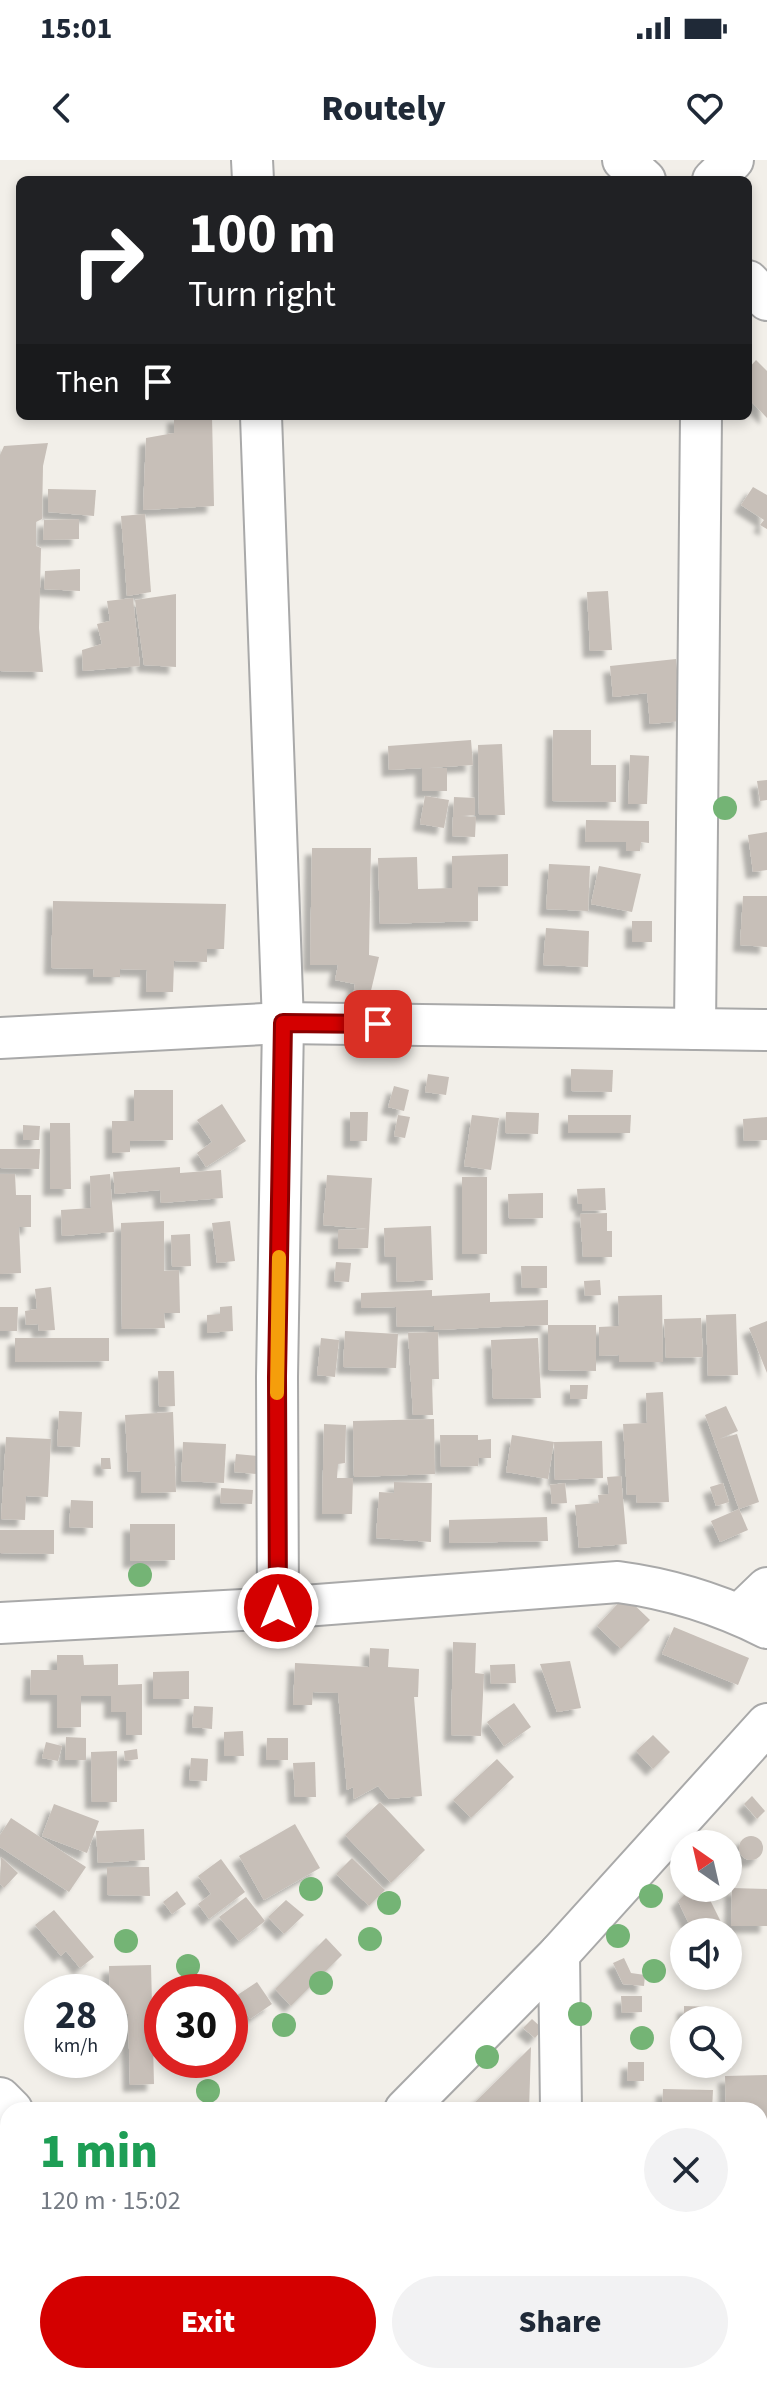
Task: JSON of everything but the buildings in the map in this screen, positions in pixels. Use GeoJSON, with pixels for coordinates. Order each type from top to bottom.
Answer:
{"type":"FeatureCollection","features":[{"type":"Feature","properties":{"kind":"street"},"geometry":{"type":"LineString","coordinates":[[623,160],[641,176]]}},
{"type":"Feature","properties":{"kind":"street"},"geometry":{"type":"LineString","coordinates":[[717,176],[733,160]]}},
{"type":"Feature","properties":{"kind":"street"},"geometry":{"type":"LineString","coordinates":[[752,285],[767,300]]}},
{"type":"Feature","properties":{"kind":"street"},"geometry":{"type":"LineString","coordinates":[[261,420],[283,1023],[277,1377],[278,1608]]}},
{"type":"Feature","properties":{"kind":"street"},"geometry":{"type":"LineString","coordinates":[[695,1029],[701,420]]}},
{"type":"Feature","properties":{"kind":"street"},"geometry":{"type":"LineString","coordinates":[[0,1038],[283,1023],[767,1030]]}},
{"type":"Feature","properties":{"kind":"street"},"geometry":{"type":"LineString","coordinates":[[0,1623],[278,1608],[618,1582],[662,1588],[758,1610]]}},
{"type":"Feature","properties":{"kind":"street"},"geometry":{"type":"LineString","coordinates":[[413,2102],[559,1954],[767,1724]]}},
{"type":"Feature","properties":{"kind":"street"},"geometry":{"type":"LineString","coordinates":[[559,1954],[561,2102]]}},
{"type":"Feature","properties":{"kind":"slow traffic"},"geometry":{"type":"LineString","coordinates":[[277,1393],[279,1257]]}},
{"type":"Feature","properties":{"kind":"route"},"geometry":{"type":"LineString","coordinates":[[278,1608],[277,1377],[283,1023],[378,1024]]}}]}
